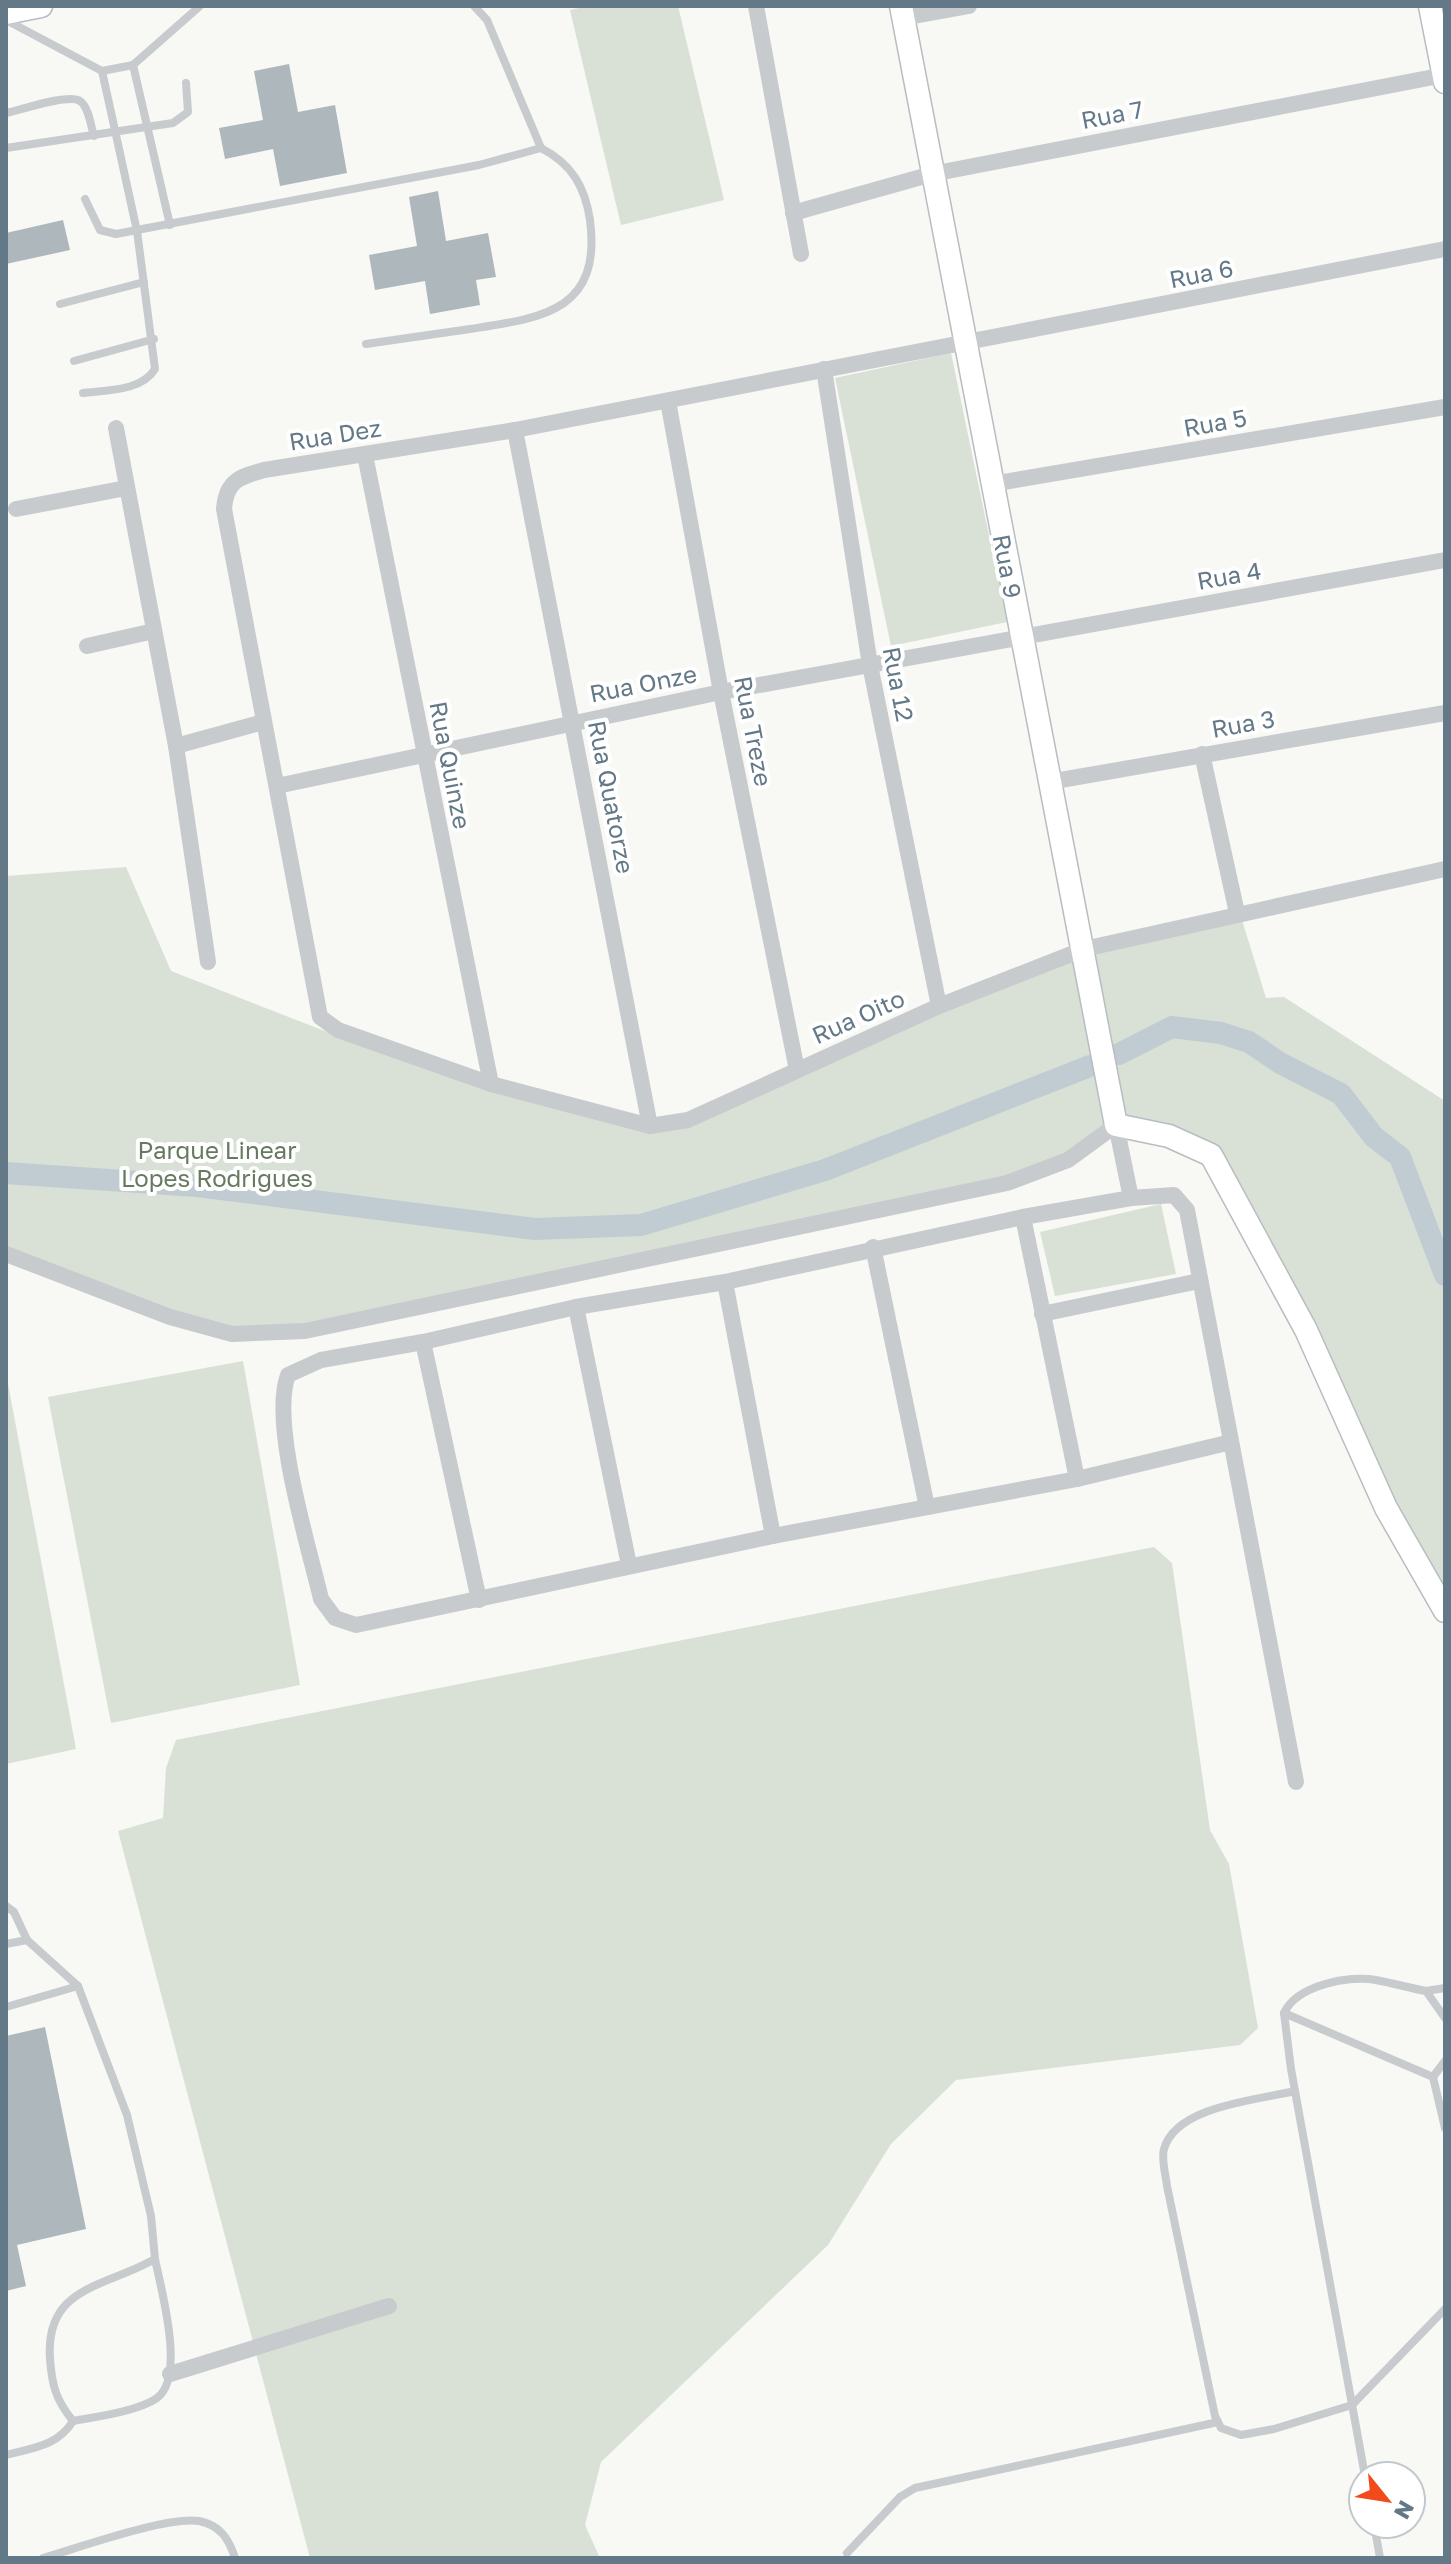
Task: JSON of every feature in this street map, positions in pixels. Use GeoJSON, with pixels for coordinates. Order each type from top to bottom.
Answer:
{"type":"FeatureCollection","features":[{"type":"Feature","properties":{"kind":"street"},"geometry":{"type":"LineString","coordinates":[[6,13],[41,6]]}},
{"type":"Feature","properties":{"kind":"street"},"geometry":{"type":"LineString","coordinates":[[756,6],[801,254]]}},
{"type":"Feature","properties":{"kind":"street"},"geometry":{"type":"LineString","coordinates":[[902,12],[969,6]]}},
{"type":"Feature","properties":{"kind":"street"},"geometry":{"type":"LineString","coordinates":[[1430,6],[1444,78]]}},
{"type":"Feature","properties":{"kind":"street","name":"Rua 9"},"geometry":{"type":"LineString","coordinates":[[902,12],[1116,1125]]}},
{"type":"Feature","properties":{"kind":"street","name":"Rua 7"},"geometry":{"type":"LineString","coordinates":[[793,213],[932,174],[1444,78]]}},
{"type":"Feature","properties":{"kind":"street","name":"Rua 6"},"geometry":{"type":"LineString","coordinates":[[966,344],[1445,249]]}},
{"type":"Feature","properties":{"kind":"street","name":"Rua Dez"},"geometry":{"type":"LineString","coordinates":[[316,999],[224,509],[229,485],[239,477],[264,470],[515,430],[966,344]]}},
{"type":"Feature","properties":{"kind":"street","name":"Rua 12"},"geometry":{"type":"LineString","coordinates":[[824,369],[870,665],[939,1006]]}},
{"type":"Feature","properties":{"kind":"street","name":"Rua Treze"},"geometry":{"type":"LineString","coordinates":[[668,401],[721,692],[797,1070]]}},
{"type":"Feature","properties":{"kind":"street","name":"Rua 5"},"geometry":{"type":"LineString","coordinates":[[992,484],[1445,407]]}},
{"type":"Feature","properties":{"kind":"street"},"geometry":{"type":"LineString","coordinates":[[116,428],[176,746],[208,962]]}},
{"type":"Feature","properties":{"kind":"street","name":"Rua Quatorze"},"geometry":{"type":"LineString","coordinates":[[515,430],[650,1126]]}},
{"type":"Feature","properties":{"kind":"street","name":"Rua Quinze"},"geometry":{"type":"LineString","coordinates":[[365,455],[491,1084]]}},
{"type":"Feature","properties":{"kind":"street"},"geometry":{"type":"LineString","coordinates":[[16,509],[126,488]]}},
{"type":"Feature","properties":{"kind":"street","name":"Rua 4"},"geometry":{"type":"LineString","coordinates":[[1022,637],[1445,560]]}},
{"type":"Feature","properties":{"kind":"street"},"geometry":{"type":"LineString","coordinates":[[87,646],[154,631]]}},
{"type":"Feature","properties":{"kind":"street","name":"Rua Onze"},"geometry":{"type":"LineString","coordinates":[[277,786],[721,692],[1022,637]]}},
{"type":"Feature","properties":{"kind":"street","name":"Rua 3"},"geometry":{"type":"LineString","coordinates":[[1049,782],[1445,713]]}},
{"type":"Feature","properties":{"kind":"street"},"geometry":{"type":"LineString","coordinates":[[176,746],[263,722]]}},
{"type":"Feature","properties":{"kind":"street"},"geometry":{"type":"LineString","coordinates":[[1202,754],[1237,913]]}},
{"type":"Feature","properties":{"kind":"street","name":"Rua Oito"},"geometry":{"type":"LineString","coordinates":[[316,999],[320,1017],[338,1030],[491,1084],[650,1126],[688,1120],[939,1006],[1084,949],[1445,869]]}},
{"type":"Feature","properties":{"kind":"street"},"geometry":{"type":"LineString","coordinates":[[1116,1125],[1131,1198]]}},
{"type":"Feature","properties":{"kind":"street"},"geometry":{"type":"LineString","coordinates":[[6,1254],[170,1317],[232,1334],[305,1331],[1007,1183],[1068,1160],[1116,1125],[1169,1136],[1211,1155],[1306,1330],[1386,1508],[1445,1611]]}},
{"type":"Feature","properties":{"kind":"street"},"geometry":{"type":"LineString","coordinates":[[1231,1442],[1077,1479],[629,1565],[368,1623],[345,1624],[335,1618],[321,1599],[289,1458],[284,1387],[288,1375],[321,1360],[423,1342],[576,1307],[725,1282],[873,1247],[1023,1217],[1131,1198],[1174,1195],[1183,1202],[1231,1442],[1296,1782]]}},
{"type":"Feature","properties":{"kind":"street"},"geometry":{"type":"LineString","coordinates":[[1023,1217],[1077,1479]]}},
{"type":"Feature","properties":{"kind":"street"},"geometry":{"type":"LineString","coordinates":[[873,1247],[927,1507]]}},
{"type":"Feature","properties":{"kind":"street"},"geometry":{"type":"LineString","coordinates":[[1042,1314],[1199,1281]]}},
{"type":"Feature","properties":{"kind":"street"},"geometry":{"type":"LineString","coordinates":[[725,1282],[773,1536]]}},
{"type":"Feature","properties":{"kind":"street"},"geometry":{"type":"LineString","coordinates":[[576,1307],[629,1565]]}},
{"type":"Feature","properties":{"kind":"street"},"geometry":{"type":"LineString","coordinates":[[423,1342],[479,1600]]}},
{"type":"Feature","properties":{"kind":"street"},"geometry":{"type":"LineString","coordinates":[[170,2374],[389,2306]]}},
{"type":"Feature","properties":{"kind":"lane"},"geometry":{"type":"LineString","coordinates":[[6,20],[102,71],[133,65],[200,6]]}},
{"type":"Feature","properties":{"kind":"lane"},"geometry":{"type":"LineString","coordinates":[[366,344],[535,319],[570,299],[583,280],[590,259],[592,239],[587,202],[577,177],[560,158],[541,148],[487,20],[474,6]]}},
{"type":"Feature","properties":{"kind":"lane"},"geometry":{"type":"LineString","coordinates":[[133,65],[170,225]]}},
{"type":"Feature","properties":{"kind":"lane"},"geometry":{"type":"LineString","coordinates":[[83,393],[136,384],[150,378],[155,369],[154,339],[137,231],[102,71]]}},
{"type":"Feature","properties":{"kind":"lane"},"geometry":{"type":"LineString","coordinates":[[6,148],[147,129],[184,118],[190,102],[186,83]]}},
{"type":"Feature","properties":{"kind":"lane"},"geometry":{"type":"LineString","coordinates":[[6,113],[77,99],[84,106],[94,136]]}},
{"type":"Feature","properties":{"kind":"lane"},"geometry":{"type":"LineString","coordinates":[[85,199],[100,230],[116,234],[479,165],[541,148]]}},
{"type":"Feature","properties":{"kind":"lane"},"geometry":{"type":"LineString","coordinates":[[60,304],[144,282]]}},
{"type":"Feature","properties":{"kind":"lane"},"geometry":{"type":"LineString","coordinates":[[74,361],[154,339]]}},
{"type":"Feature","properties":{"kind":"lane"},"geometry":{"type":"LineString","coordinates":[[6,1906],[14,1912],[27,1940],[78,1986],[127,2115],[151,2216],[155,2259],[168,2328],[170,2374],[157,2398],[73,2421],[65,2434],[53,2442],[6,2455]]}},
{"type":"Feature","properties":{"kind":"lane"},"geometry":{"type":"LineString","coordinates":[[6,1944],[27,1940]]}},
{"type":"Feature","properties":{"kind":"lane"},"geometry":{"type":"LineString","coordinates":[[1362,2460],[1295,2091],[1284,2013],[1288,2004],[1307,1991],[1348,1980],[1375,1980],[1426,1991],[1445,1988]]}},
{"type":"Feature","properties":{"kind":"lane"},"geometry":{"type":"LineString","coordinates":[[6,2007],[78,1986]]}},
{"type":"Feature","properties":{"kind":"lane"},"geometry":{"type":"LineString","coordinates":[[1426,1991],[1445,2018]]}},
{"type":"Feature","properties":{"kind":"lane"},"geometry":{"type":"LineString","coordinates":[[1284,2013],[1433,2077]]}},
{"type":"Feature","properties":{"kind":"lane"},"geometry":{"type":"LineString","coordinates":[[1433,2077],[1445,2061]]}},
{"type":"Feature","properties":{"kind":"lane"},"geometry":{"type":"LineString","coordinates":[[1433,2077],[1445,2128]]}},
{"type":"Feature","properties":{"kind":"lane"},"geometry":{"type":"LineString","coordinates":[[1295,2091],[1196,2114],[1178,2126],[1163,2150],[1167,2186],[1221,2428],[1241,2435],[1274,2429],[1352,2405],[1445,2309]]}},
{"type":"Feature","properties":{"kind":"lane"},"geometry":{"type":"LineString","coordinates":[[73,2421],[53,2391],[49,2340],[52,2321],[78,2293],[155,2259]]}},
{"type":"Feature","properties":{"kind":"lane"},"geometry":{"type":"LineString","coordinates":[[847,2553],[900,2497],[915,2488],[1218,2422]]}},
{"type":"Feature","properties":{"kind":"lane"},"geometry":{"type":"LineString","coordinates":[[43,2558],[167,2524],[196,2521],[220,2530],[229,2539],[235,2558]]}},
{"type":"Feature","properties":{"kind":"green space"},"geometry":{"type":"Polygon","coordinates":[[[588,6],[678,6],[724,200],[621,225],[570,10],[588,6]]]}},
{"type":"Feature","properties":{"kind":"green space"},"geometry":{"type":"Polygon","coordinates":[[[951,353],[1007,622],[891,646],[835,378],[951,353]]]}},
{"type":"Feature","properties":{"kind":"green space","name":"Parque Linear Lopes Rodrigues"},"geometry":{"type":"Polygon","coordinates":[[[126,867],[171,971],[322,1030],[648,1128],[688,1118],[938,1003],[1238,907],[1266,998],[1284,997],[1445,1101],[1445,1623],[1380,1509],[1211,1160],[1116,1127],[1072,1162],[302,1330],[230,1331],[6,1251],[6,876],[126,867]]]}},
{"type":"Feature","properties":{"kind":"green space"},"geometry":{"type":"Polygon","coordinates":[[[1161,1204],[1176,1274],[1055,1296],[1040,1232],[1161,1204]]]}},
{"type":"Feature","properties":{"kind":"green space"},"geometry":{"type":"Polygon","coordinates":[[[243,1361],[300,1685],[111,1723],[48,1397],[243,1361]]]}},
{"type":"Feature","properties":{"kind":"green space"},"geometry":{"type":"Polygon","coordinates":[[[6,1373],[76,1749],[6,1764],[6,1373]]]}},
{"type":"Feature","properties":{"kind":"green space"},"geometry":{"type":"Polygon","coordinates":[[[1154,1547],[1172,1563],[1210,1830],[1229,1864],[1258,2028],[1240,2045],[956,2080],[891,2144],[828,2245],[601,2462],[585,2525],[600,2558],[310,2558],[118,1831],[163,1818],[166,1768],[176,1740],[1154,1547]]]}},
{"type":"Feature","properties":{"kind":"building"},"geometry":{"type":"Polygon","coordinates":[[[289,64],[298,112],[335,105],[347,173],[280,186],[273,149],[225,159],[219,128],[263,120],[254,71],[289,64]]]}},
{"type":"Feature","properties":{"kind":"building"},"geometry":{"type":"Polygon","coordinates":[[[438,191],[446,241],[488,233],[496,277],[476,280],[480,305],[430,314],[425,281],[375,290],[369,255],[417,246],[409,197],[438,191]]]}},
{"type":"Feature","properties":{"kind":"building"},"geometry":{"type":"Polygon","coordinates":[[[63,220],[70,250],[6,264],[6,233],[63,220]]]}},
{"type":"Feature","properties":{"kind":"building"},"geometry":{"type":"Polygon","coordinates":[[[45,2027],[86,2229],[17,2245],[26,2286],[6,2291],[6,2036],[45,2027]]]}},
{"type":"Feature","properties":{"kind":"waterway"},"geometry":{"type":"LineString","coordinates":[[1119,1054],[1172,1027],[1221,1033],[1249,1042],[1280,1063],[1341,1094],[1374,1137],[1400,1157],[1445,1275]]}},
{"type":"Feature","properties":{"kind":"waterway"},"geometry":{"type":"LineString","coordinates":[[6,1173],[197,1186],[535,1229],[641,1225],[825,1170],[1090,1066]]}}]}
